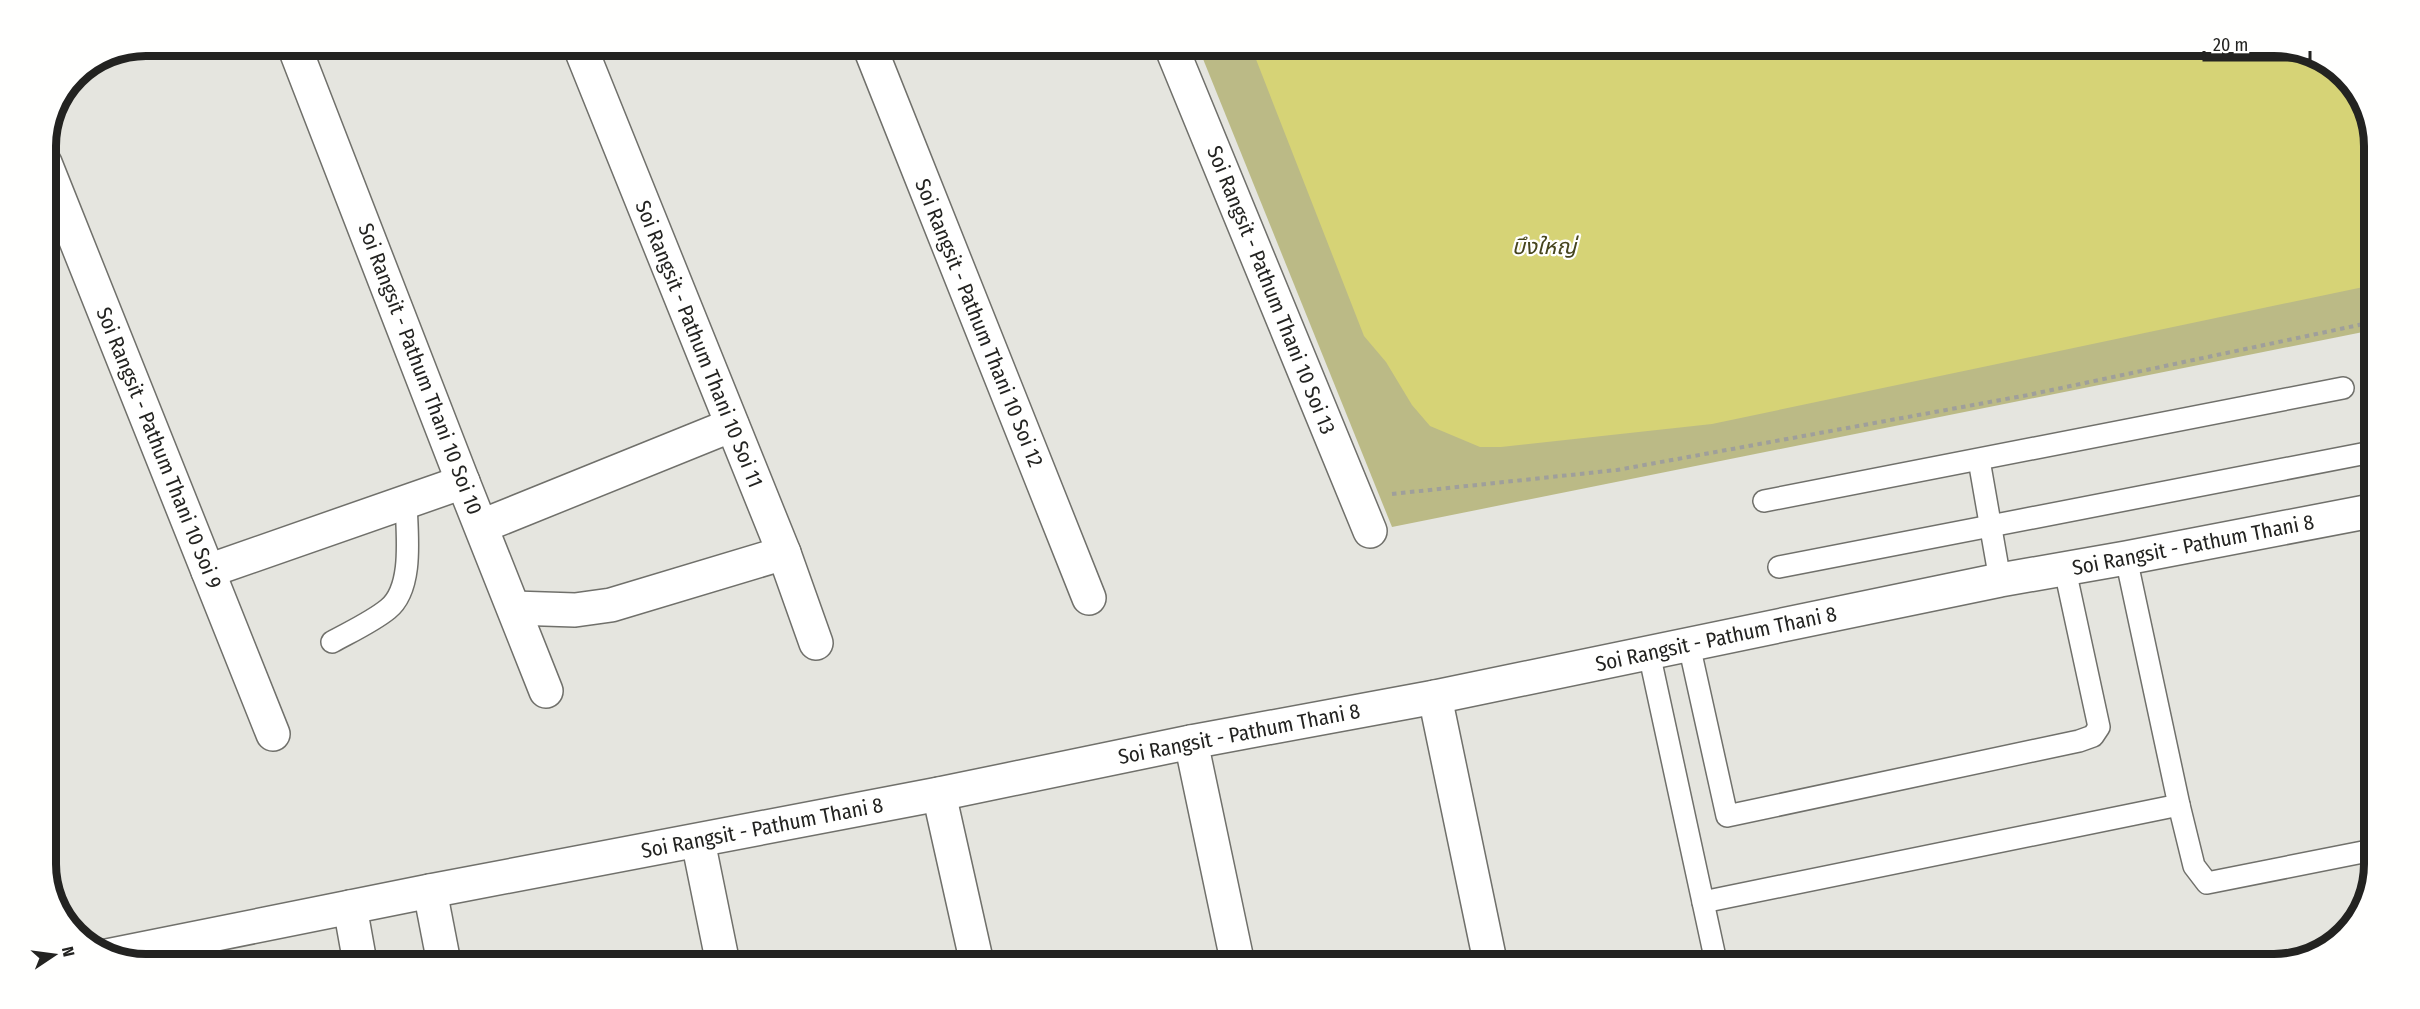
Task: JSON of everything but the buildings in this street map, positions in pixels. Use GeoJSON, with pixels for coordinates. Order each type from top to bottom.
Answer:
{"type":"FeatureCollection","features":[{"type":"Feature","properties":{"kind":"street","name":"Soi Rangsit - Pathum Thani 10 Soi 10"},"geometry":{"type":"LineString","coordinates":[[298,56],[546,691]]}},
{"type":"Feature","properties":{"kind":"street","name":"Soi Rangsit - Pathum Thani 10 Soi 11"},"geometry":{"type":"LineString","coordinates":[[584,56],[783,553],[816,643]]}},
{"type":"Feature","properties":{"kind":"street","name":"Soi Rangsit - Pathum Thani 10 Soi 12"},"geometry":{"type":"LineString","coordinates":[[873,56],[1089,598]]}},
{"type":"Feature","properties":{"kind":"street","name":"Soi Rangsit - Pathum Thani 10 Soi 13"},"geometry":{"type":"LineString","coordinates":[[1175,56],[1370,531]]}},
{"type":"Feature","properties":{"kind":"street","name":"Soi Rangsit - Pathum Thani 10 Soi 9"},"geometry":{"type":"LineString","coordinates":[[56,191],[273,734]]}},
{"type":"Feature","properties":{"kind":"street"},"geometry":{"type":"LineString","coordinates":[[482,526],[732,425]]}},
{"type":"Feature","properties":{"kind":"street"},"geometry":{"type":"LineString","coordinates":[[208,571],[406,504],[463,482]]}},
{"type":"Feature","properties":{"kind":"street","name":"Soi Rangsit - Pathum Thani 8"},"geometry":{"type":"LineString","coordinates":[[141,953],[430,891],[698,842],[1191,742],[1435,697],[2000,580],[2065,570],[2364,512]]}},
{"type":"Feature","properties":{"kind":"street"},"geometry":{"type":"LineString","coordinates":[[514,608],[576,610],[611,605],[783,553]]}},
{"type":"Feature","properties":{"kind":"street"},"geometry":{"type":"LineString","coordinates":[[1435,697],[1489,954]]}},
{"type":"Feature","properties":{"kind":"street"},"geometry":{"type":"LineString","coordinates":[[1191,742],[1236,954]]}},
{"type":"Feature","properties":{"kind":"street"},"geometry":{"type":"LineString","coordinates":[[939,794],[975,954]]}},
{"type":"Feature","properties":{"kind":"street"},"geometry":{"type":"LineString","coordinates":[[698,842],[721,954]]}},
{"type":"Feature","properties":{"kind":"street"},"geometry":{"type":"LineString","coordinates":[[430,891],[442,954]]}},
{"type":"Feature","properties":{"kind":"street"},"geometry":{"type":"LineString","coordinates":[[350,908],[358,954]]}},
{"type":"Feature","properties":{"kind":"lane"},"geometry":{"type":"LineString","coordinates":[[1764,501],[2343,388]]}},
{"type":"Feature","properties":{"kind":"lane"},"geometry":{"type":"LineString","coordinates":[[1779,567],[2364,454]]}},
{"type":"Feature","properties":{"kind":"lane"},"geometry":{"type":"LineString","coordinates":[[1978,460],[2000,580]]}},
{"type":"Feature","properties":{"kind":"lane"},"geometry":{"type":"LineString","coordinates":[[332,642],[389,609],[402,594],[407,560],[406,504]]}},
{"type":"Feature","properties":{"kind":"lane"},"geometry":{"type":"LineString","coordinates":[[2126,558],[2194,866],[2207,883],[2364,852]]}},
{"type":"Feature","properties":{"kind":"lane"},"geometry":{"type":"LineString","coordinates":[[1689,645],[1727,816],[2079,741],[2093,736],[2098,728],[2065,570]]}},
{"type":"Feature","properties":{"kind":"lane"},"geometry":{"type":"LineString","coordinates":[[1649,653],[1714,954]]}},
{"type":"Feature","properties":{"kind":"lane"},"geometry":{"type":"LineString","coordinates":[[1702,902],[2179,805]]}},
{"type":"Feature","properties":{"kind":"path"},"geometry":{"type":"LineString","coordinates":[[1356,498],[1617,470],[2028,395],[2364,324]]}},
{"type":"Feature","properties":{"kind":"shaded area","name":"บึงใหญ่"},"geometry":{"type":"Polygon","coordinates":[[[1202,56],[2275,56],[2292,57],[2309,62],[2329,74],[2346,91],[2360,116],[2364,139],[2364,332],[1392,527],[1202,56]]]}},
{"type":"Feature","properties":{"kind":"water","name":"บึงใหญ่"},"geometry":{"type":"Polygon","coordinates":[[[1255,56],[2292,57],[2309,62],[2338,82],[2355,106],[2363,128],[2364,287],[1712,424],[1501,447],[1480,447],[1430,426],[1412,405],[1386,362],[1364,336],[1255,56]]]}}]}
